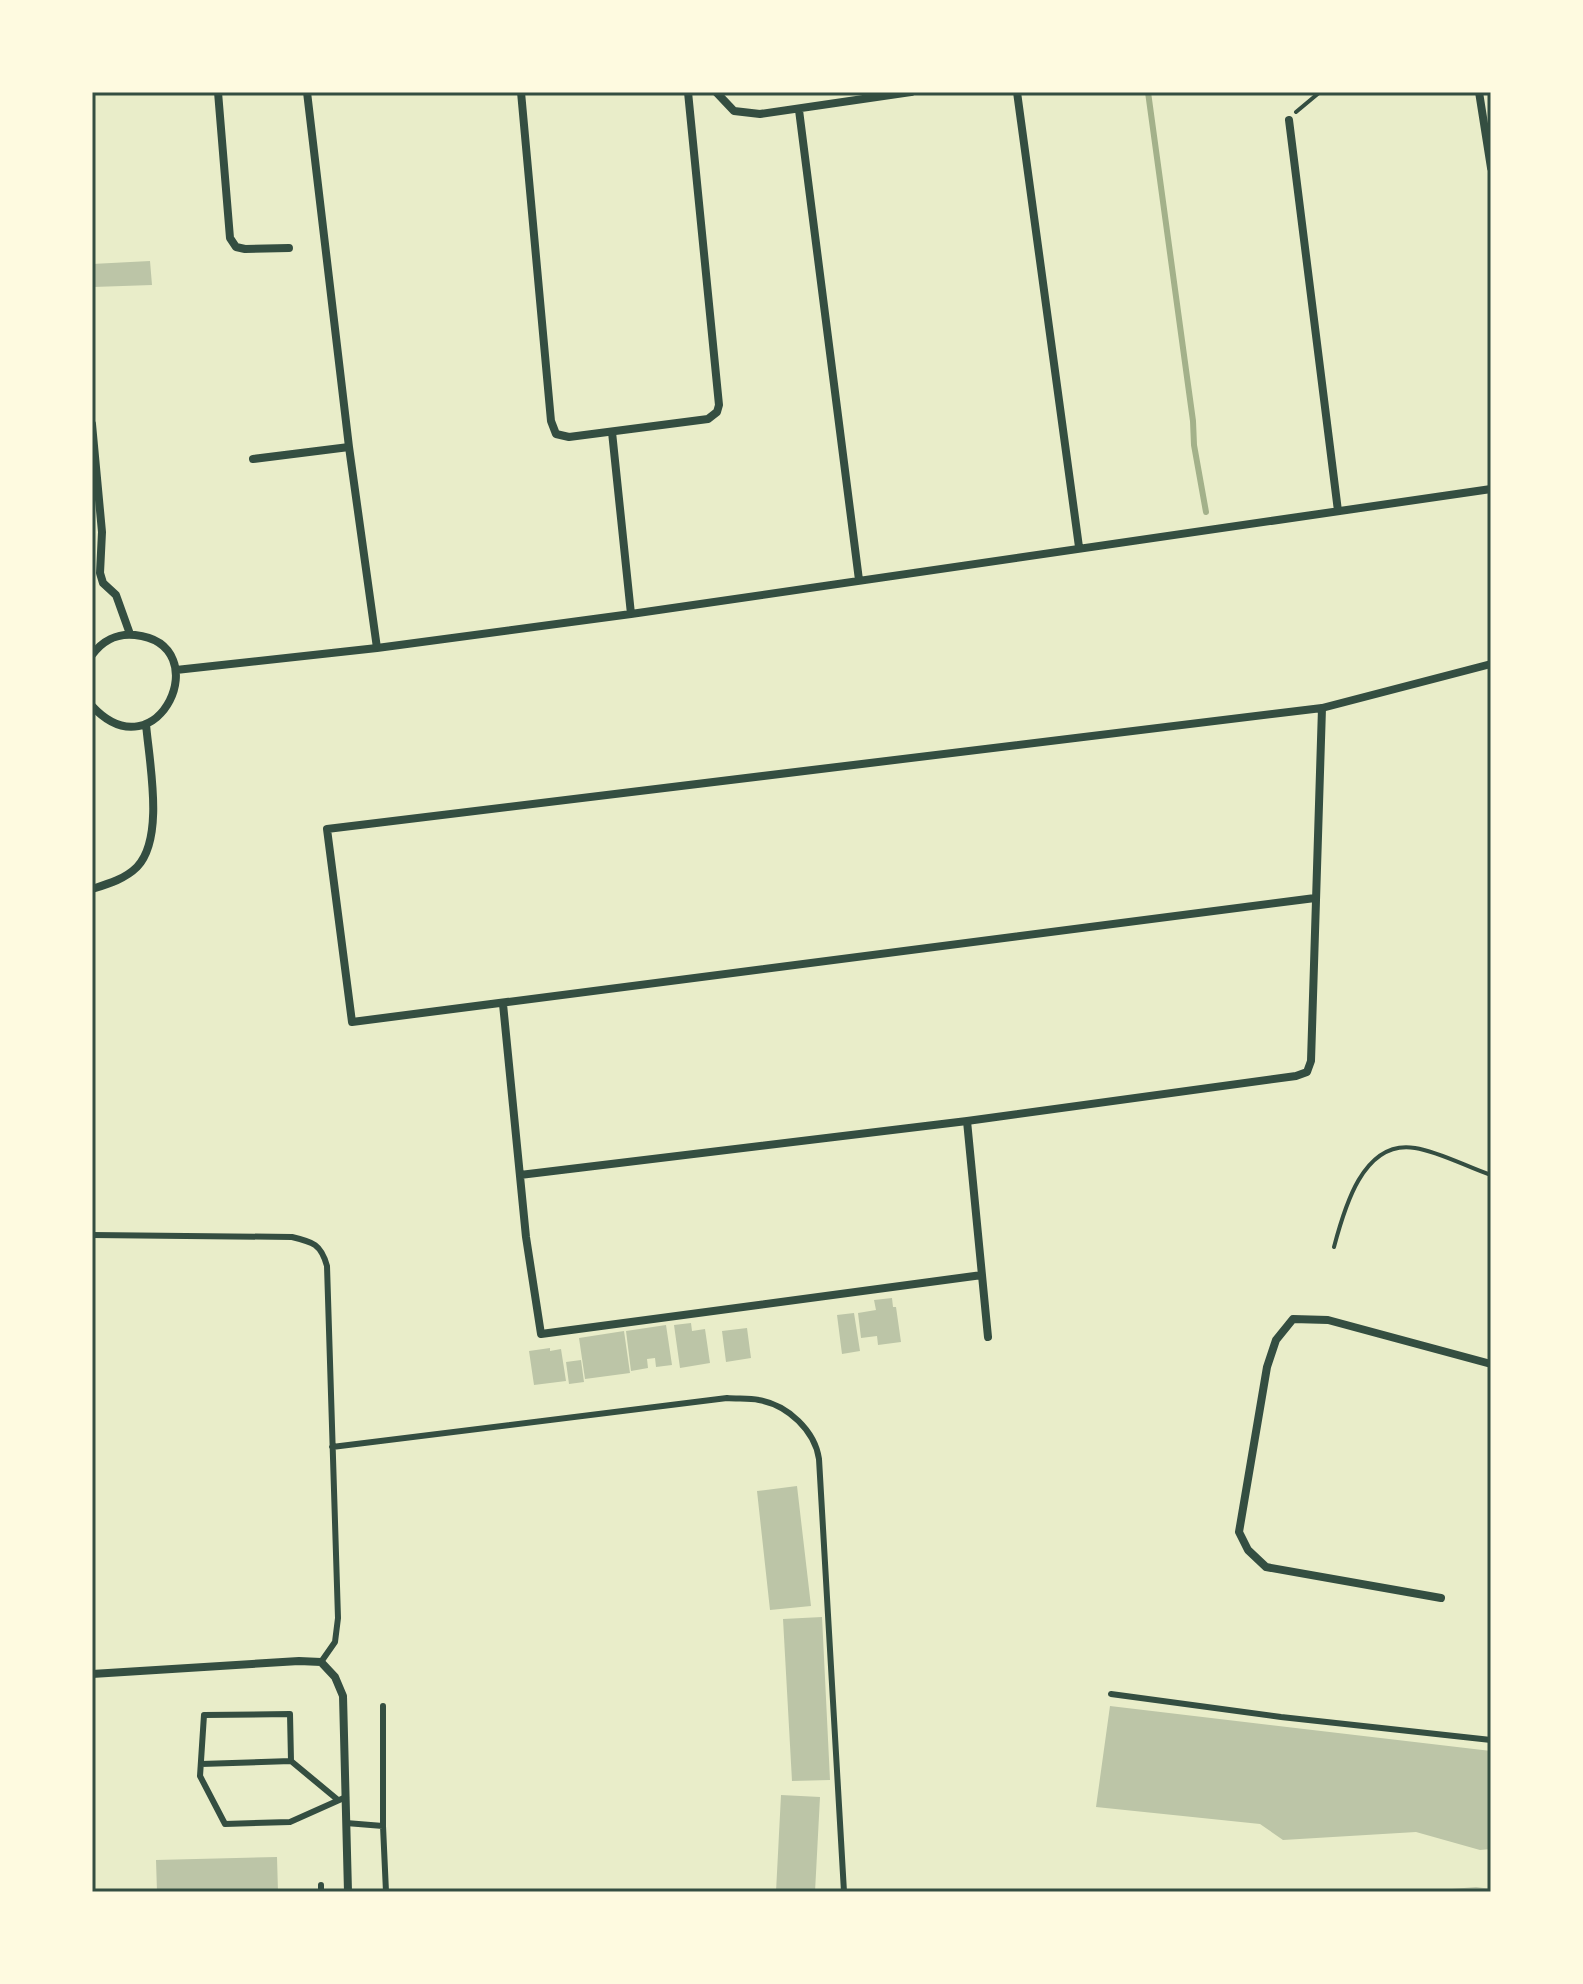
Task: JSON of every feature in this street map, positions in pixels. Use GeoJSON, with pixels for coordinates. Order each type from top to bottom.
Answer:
{"type":"FeatureCollection","features":[{"type":"Feature","properties":{"kind":"street"},"geometry":{"type":"LineString","coordinates":[[218,92],[230,238],[236,247],[245,249],[289,248]]}},
{"type":"Feature","properties":{"kind":"street"},"geometry":{"type":"LineString","coordinates":[[307,92],[349,447],[377,648]]}},
{"type":"Feature","properties":{"kind":"street"},"geometry":{"type":"LineString","coordinates":[[521,92],[551,421],[556,434],[569,437],[708,419],[717,412],[719,405],[688,92]]}},
{"type":"Feature","properties":{"kind":"street"},"geometry":{"type":"LineString","coordinates":[[716,92],[734,111],[760,114],[911,92]]}},
{"type":"Feature","properties":{"kind":"street"},"geometry":{"type":"LineString","coordinates":[[1017,92],[1079,547]]}},
{"type":"Feature","properties":{"kind":"street"},"geometry":{"type":"LineString","coordinates":[[1479,92],[1491,168]]}},
{"type":"Feature","properties":{"kind":"street"},"geometry":{"type":"LineString","coordinates":[[799,110],[859,580]]}},
{"type":"Feature","properties":{"kind":"street"},"geometry":{"type":"LineString","coordinates":[[1289,120],[1338,511]]}},
{"type":"Feature","properties":{"kind":"street"},"geometry":{"type":"LineString","coordinates":[[92,424],[102,532],[96,570],[103,583],[116,595],[130,634]]}},
{"type":"Feature","properties":{"kind":"street"},"geometry":{"type":"LineString","coordinates":[[612,432],[631,614]]}},
{"type":"Feature","properties":{"kind":"street"},"geometry":{"type":"LineString","coordinates":[[253,459],[349,447]]}},
{"type":"Feature","properties":{"kind":"street"},"geometry":{"type":"LineString","coordinates":[[176,670],[377,648],[631,614],[1491,489]]}},
{"type":"Feature","properties":{"kind":"street"},"geometry":{"type":"LineString","coordinates":[[92,655],[104,642],[116,636],[146,636],[170,655],[176,670],[174,697],[158,718],[146,724],[130,727],[115,724],[102,717],[92,706]]}},
{"type":"Feature","properties":{"kind":"street"},"geometry":{"type":"LineString","coordinates":[[1315,898],[352,1022],[327,829],[1322,708],[1491,664]]}},
{"type":"Feature","properties":{"kind":"street"},"geometry":{"type":"LineString","coordinates":[[520,1175],[967,1121],[1307,1072],[1311,1061],[1322,708]]}},
{"type":"Feature","properties":{"kind":"street"},"geometry":{"type":"LineString","coordinates":[[92,889],[116,882],[139,866],[151,843],[153,799],[146,724]]}},
{"type":"Feature","properties":{"kind":"street"},"geometry":{"type":"LineString","coordinates":[[503,1004],[526,1237],[541,1334],[982,1275]]}},
{"type":"Feature","properties":{"kind":"street"},"geometry":{"type":"LineString","coordinates":[[967,1121],[988,1337]]}},
{"type":"Feature","properties":{"kind":"street"},"geometry":{"type":"LineString","coordinates":[[1441,1598],[1266,1567],[1248,1550],[1239,1532],[1267,1367],[1276,1340],[1293,1319],[1328,1320],[1491,1364]]}},
{"type":"Feature","properties":{"kind":"street"},"geometry":{"type":"LineString","coordinates":[[92,1674],[321,1662],[335,1677],[343,1696],[342,1798],[348,1892]]}},
{"type":"Feature","properties":{"kind":"lane"},"geometry":{"type":"LineString","coordinates":[[92,1235],[292,1237],[311,1241],[323,1252],[327,1266],[338,1618],[335,1642],[321,1662]]}},
{"type":"Feature","properties":{"kind":"lane"},"geometry":{"type":"LineString","coordinates":[[332,1447],[727,1398],[760,1400],[781,1408],[806,1428],[816,1443],[819,1459],[844,1892]]}},
{"type":"Feature","properties":{"kind":"lane"},"geometry":{"type":"LineString","coordinates":[[1111,1694],[1281,1717],[1491,1740]]}},
{"type":"Feature","properties":{"kind":"lane"},"geometry":{"type":"LineString","coordinates":[[383,1706],[386,1892]]}},
{"type":"Feature","properties":{"kind":"lane"},"geometry":{"type":"LineString","coordinates":[[201,1764],[291,1761],[342,1798],[290,1822],[225,1824],[200,1776],[204,1715],[290,1714],[291,1761]]}},
{"type":"Feature","properties":{"kind":"lane"},"geometry":{"type":"LineString","coordinates":[[346,1823],[383,1826]]}},
{"type":"Feature","properties":{"kind":"path"},"geometry":{"type":"LineString","coordinates":[[1289,120],[1320,92]]}},
{"type":"Feature","properties":{"kind":"path"},"geometry":{"type":"LineString","coordinates":[[1334,1247],[1346,1202],[1369,1166],[1392,1148],[1415,1148],[1491,1175]]}},
{"type":"Feature","properties":{"kind":"building"},"geometry":{"type":"Polygon","coordinates":[[[150,261],[152,285],[93,287],[92,264],[150,261]]]}},
{"type":"Feature","properties":{"kind":"building"},"geometry":{"type":"Polygon","coordinates":[[[892,1298],[901,1342],[878,1345],[877,1336],[861,1338],[858,1313],[876,1310],[874,1300],[892,1298]]]}},
{"type":"Feature","properties":{"kind":"building"},"geometry":{"type":"Polygon","coordinates":[[[854,1313],[860,1351],[842,1354],[837,1315],[854,1313]]]}},
{"type":"Feature","properties":{"kind":"building"},"geometry":{"type":"Polygon","coordinates":[[[691,1323],[692,1331],[705,1329],[710,1363],[680,1368],[674,1325],[691,1323]]]}},
{"type":"Feature","properties":{"kind":"building"},"geometry":{"type":"Polygon","coordinates":[[[666,1325],[672,1365],[656,1367],[655,1358],[647,1359],[648,1368],[631,1371],[626,1331],[666,1325]]]}},
{"type":"Feature","properties":{"kind":"building"},"geometry":{"type":"Polygon","coordinates":[[[747,1328],[751,1358],[726,1362],[722,1331],[747,1328]]]}},
{"type":"Feature","properties":{"kind":"building"},"geometry":{"type":"Polygon","coordinates":[[[624,1331],[630,1373],[585,1379],[579,1338],[624,1331]]]}},
{"type":"Feature","properties":{"kind":"building"},"geometry":{"type":"Polygon","coordinates":[[[550,1348],[550,1351],[561,1349],[566,1381],[534,1385],[529,1351],[550,1348]]]}},
{"type":"Feature","properties":{"kind":"building"},"geometry":{"type":"Polygon","coordinates":[[[581,1360],[584,1382],[569,1384],[566,1362],[581,1360]]]}},
{"type":"Feature","properties":{"kind":"building"},"geometry":{"type":"Polygon","coordinates":[[[797,1486],[811,1606],[770,1610],[757,1491],[797,1486]]]}},
{"type":"Feature","properties":{"kind":"building"},"geometry":{"type":"Polygon","coordinates":[[[822,1617],[830,1780],[792,1781],[783,1619],[822,1617]]]}},
{"type":"Feature","properties":{"kind":"building"},"geometry":{"type":"Polygon","coordinates":[[[1110,1706],[1491,1751],[1491,1849],[1480,1850],[1416,1832],[1283,1840],[1260,1824],[1096,1807],[1110,1706]]]}},
{"type":"Feature","properties":{"kind":"building"},"geometry":{"type":"Polygon","coordinates":[[[781,1795],[820,1797],[815,1892],[776,1892],[781,1795]]]}},
{"type":"Feature","properties":{"kind":"building"},"geometry":{"type":"Polygon","coordinates":[[[277,1857],[278,1892],[157,1892],[156,1860],[277,1857]]]}},
{"type":"Feature","properties":{"kind":"building"},"geometry":{"type":"Polygon","coordinates":[[[1491,1889],[1491,1892],[1440,1890],[1491,1889]]]}},
{"type":"Feature","properties":{"kind":"waterway"},"geometry":{"type":"LineString","coordinates":[[1148,92],[1194,445],[1206,512]]}}]}
